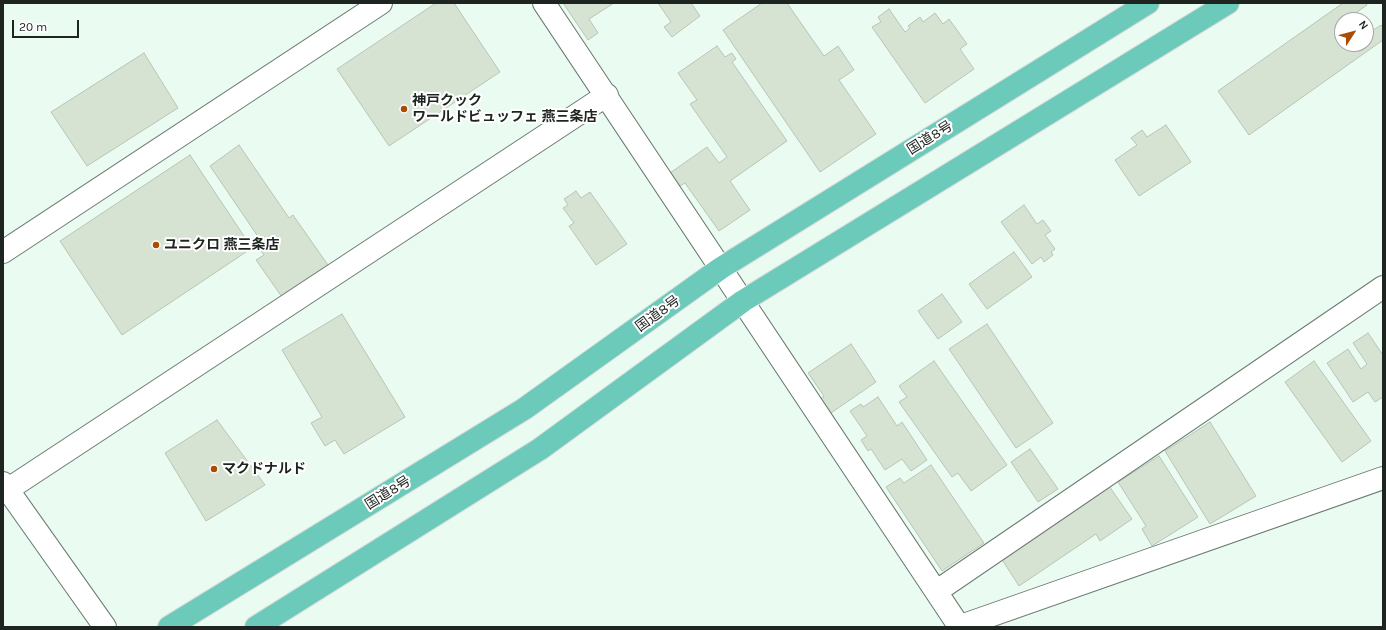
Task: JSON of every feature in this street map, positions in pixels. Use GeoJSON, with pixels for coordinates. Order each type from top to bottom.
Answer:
{"type":"FeatureCollection","features":[{"type":"Feature","properties":{"kind":"highway","name":"国道8号"},"geometry":{"type":"LineString","coordinates":[[169,627],[524,409],[721,268],[1148,3]]}},
{"type":"Feature","properties":{"kind":"highway"},"geometry":{"type":"LineString","coordinates":[[256,627],[540,449],[743,301],[1228,3]]}},
{"type":"Feature","properties":{"kind":"street"},"geometry":{"type":"LineString","coordinates":[[3,252],[381,3]]}},
{"type":"Feature","properties":{"kind":"street"},"geometry":{"type":"LineString","coordinates":[[544,3],[937,592],[958,626],[1383,478]]}},
{"type":"Feature","properties":{"kind":"street"},"geometry":{"type":"LineString","coordinates":[[105,627],[5,487],[606,95]]}},
{"type":"Feature","properties":{"kind":"street"},"geometry":{"type":"LineString","coordinates":[[937,592],[1383,288]]}},
{"type":"Feature","properties":{"kind":"building","name":"神戸クック ワールドビュッフェ 燕三条店"},"geometry":{"type":"Polygon","coordinates":[[[436,3],[454,3],[500,72],[389,146],[337,69],[436,3]]]}},
{"type":"Feature","properties":{"kind":"building"},"geometry":{"type":"Polygon","coordinates":[[[563,3],[614,3],[589,19],[598,33],[588,40],[563,3]]]}},
{"type":"Feature","properties":{"kind":"building"},"geometry":{"type":"Polygon","coordinates":[[[658,3],[691,3],[700,16],[672,37],[664,27],[671,22],[658,3]]]}},
{"type":"Feature","properties":{"kind":"building"},"geometry":{"type":"Polygon","coordinates":[[[762,3],[787,3],[824,56],[838,46],[854,70],[839,80],[876,134],[820,172],[723,30],[762,3]]]}},
{"type":"Feature","properties":{"kind":"building"},"geometry":{"type":"Polygon","coordinates":[[[1343,3],[1366,3],[1367,5],[1357,12],[1334,12],[1334,52],[1366,52],[1249,135],[1218,91],[1343,3]]]}},
{"type":"Feature","properties":{"kind":"building"},"geometry":{"type":"Polygon","coordinates":[[[889,9],[905,32],[910,28],[908,26],[920,17],[923,22],[935,13],[943,24],[949,19],[967,44],[960,49],[974,69],[925,103],[872,27],[881,22],[878,17],[889,9]]]}},
{"type":"Feature","properties":{"kind":"building"},"geometry":{"type":"Polygon","coordinates":[[[1381,25],[1383,28],[1383,40],[1374,46],[1374,30],[1381,25]]]}},
{"type":"Feature","properties":{"kind":"building"},"geometry":{"type":"Polygon","coordinates":[[[717,46],[725,57],[732,53],[736,59],[732,62],[787,141],[730,181],[750,210],[719,231],[685,183],[680,186],[670,173],[707,147],[719,163],[727,157],[690,104],[697,100],[678,73],[717,46]]]}},
{"type":"Feature","properties":{"kind":"building"},"geometry":{"type":"Polygon","coordinates":[[[144,53],[178,108],[87,166],[51,112],[144,53]]]}},
{"type":"Feature","properties":{"kind":"building"},"geometry":{"type":"Polygon","coordinates":[[[1166,125],[1191,162],[1139,196],[1115,160],[1137,145],[1131,138],[1142,130],[1147,137],[1166,125]]]}},
{"type":"Feature","properties":{"kind":"building"},"geometry":{"type":"Polygon","coordinates":[[[239,145],[289,218],[293,215],[328,265],[282,297],[256,260],[264,255],[256,244],[261,241],[210,166],[239,145]]]}},
{"type":"Feature","properties":{"kind":"building","name":"ユニクロ 燕三条店"},"geometry":{"type":"Polygon","coordinates":[[[190,155],[252,248],[122,335],[60,241],[190,155]]]}},
{"type":"Feature","properties":{"kind":"building"},"geometry":{"type":"Polygon","coordinates":[[[576,191],[581,198],[590,192],[627,244],[596,265],[569,226],[574,223],[563,208],[568,205],[564,199],[576,191]]]}},
{"type":"Feature","properties":{"kind":"building"},"geometry":{"type":"Polygon","coordinates":[[[1024,205],[1037,224],[1043,220],[1051,231],[1045,235],[1055,249],[1051,252],[1053,255],[1044,262],[1041,257],[1032,264],[1001,222],[1024,205]]]}},
{"type":"Feature","properties":{"kind":"building"},"geometry":{"type":"Polygon","coordinates":[[[1014,252],[1032,277],[987,309],[969,284],[1014,252]]]}},
{"type":"Feature","properties":{"kind":"building"},"geometry":{"type":"Polygon","coordinates":[[[942,294],[962,322],[938,339],[918,311],[942,294]]]}},
{"type":"Feature","properties":{"kind":"building"},"geometry":{"type":"Polygon","coordinates":[[[342,314],[405,417],[344,454],[335,440],[325,446],[311,423],[322,417],[282,350],[342,314]]]}},
{"type":"Feature","properties":{"kind":"building"},"geometry":{"type":"Polygon","coordinates":[[[987,324],[1053,423],[1016,448],[949,349],[987,324]]]}},
{"type":"Feature","properties":{"kind":"building"},"geometry":{"type":"Polygon","coordinates":[[[1368,333],[1383,355],[1383,397],[1375,402],[1368,392],[1353,402],[1327,363],[1348,349],[1361,369],[1367,364],[1353,343],[1368,333]]]}},
{"type":"Feature","properties":{"kind":"building"},"geometry":{"type":"Polygon","coordinates":[[[851,344],[876,382],[828,415],[819,400],[824,396],[808,373],[851,344]]]}},
{"type":"Feature","properties":{"kind":"building"},"geometry":{"type":"Polygon","coordinates":[[[934,361],[1007,465],[971,491],[958,473],[952,477],[899,402],[907,397],[899,386],[934,361]]]}},
{"type":"Feature","properties":{"kind":"building"},"geometry":{"type":"Polygon","coordinates":[[[1314,361],[1371,441],[1342,462],[1285,382],[1314,361]]]}},
{"type":"Feature","properties":{"kind":"building"},"geometry":{"type":"Polygon","coordinates":[[[878,397],[897,426],[902,422],[927,460],[911,471],[902,459],[885,470],[871,449],[868,451],[861,440],[867,436],[850,411],[861,404],[863,407],[878,397]]]}},
{"type":"Feature","properties":{"kind":"building","name":"マクドナルド"},"geometry":{"type":"Polygon","coordinates":[[[217,420],[265,485],[206,521],[165,453],[217,420]]]}},
{"type":"Feature","properties":{"kind":"building"},"geometry":{"type":"Polygon","coordinates":[[[1210,422],[1256,496],[1210,524],[1165,451],[1210,422]]]}},
{"type":"Feature","properties":{"kind":"building"},"geometry":{"type":"Polygon","coordinates":[[[1030,449],[1058,489],[1038,502],[1011,462],[1030,449]]]}},
{"type":"Feature","properties":{"kind":"building"},"geometry":{"type":"Polygon","coordinates":[[[1159,456],[1198,517],[1152,546],[1142,529],[1146,526],[1118,482],[1159,456]]]}},
{"type":"Feature","properties":{"kind":"building"},"geometry":{"type":"Polygon","coordinates":[[[931,465],[984,543],[942,571],[886,487],[900,478],[904,483],[931,465]]]}},
{"type":"Feature","properties":{"kind":"building"},"geometry":{"type":"Polygon","coordinates":[[[1109,486],[1132,519],[1100,541],[1096,534],[1019,586],[1001,558],[1109,486]]]}},
{"type":"Feature","properties":{"kind":"place","name":"神戸クック ワールドビュッフェ 燕三条店"},"geometry":{"type":"Point","coordinates":[404,109]}},
{"type":"Feature","properties":{"kind":"place","name":"ユニクロ 燕三条店"},"geometry":{"type":"Point","coordinates":[156,245]}},
{"type":"Feature","properties":{"kind":"place","name":"マクドナルド"},"geometry":{"type":"Point","coordinates":[214,469]}}]}
